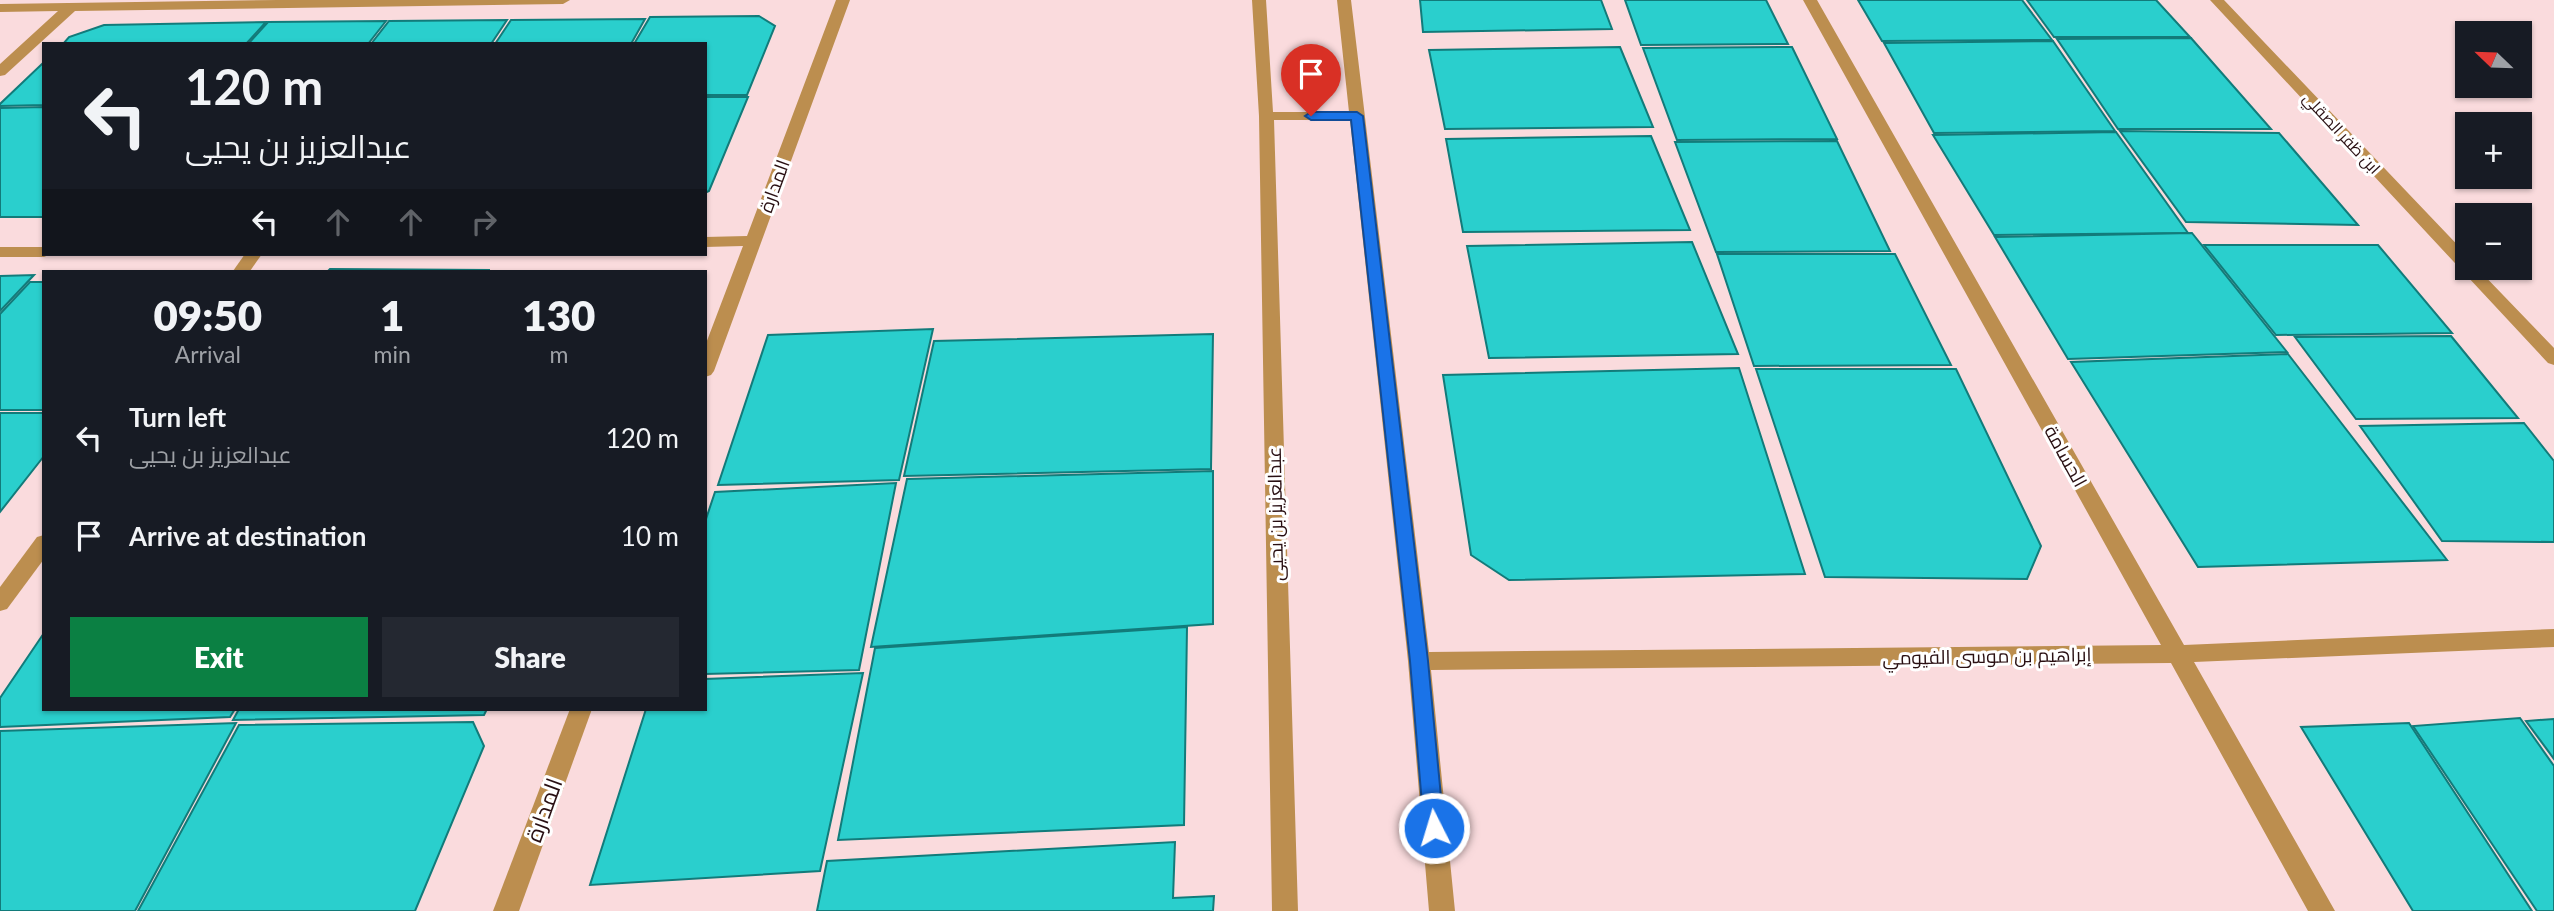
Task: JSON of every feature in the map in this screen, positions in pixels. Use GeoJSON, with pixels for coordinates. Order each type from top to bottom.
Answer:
{"type":"FeatureCollection","features":[{"type":"Feature","properties":{"kind":"street"},"geometry":{"type":"LineString","coordinates":[[0,8],[563,0]]}},
{"type":"Feature","properties":{"kind":"street","name":"المدارة"},"geometry":{"type":"LineString","coordinates":[[707,366],[843,0]]}},
{"type":"Feature","properties":{"kind":"street","name":"عبدالعزيز بن يحيى"},"geometry":{"type":"LineString","coordinates":[[1259,0],[1265,116],[1285,911]]}},
{"type":"Feature","properties":{"kind":"street"},"geometry":{"type":"LineString","coordinates":[[1343,0],[1419,661],[1442,911]]}},
{"type":"Feature","properties":{"kind":"street","name":"الحسامة"},"geometry":{"type":"LineString","coordinates":[[1810,0],[2322,911]]}},
{"type":"Feature","properties":{"kind":"street","name":"ابن ظفر الصقلي"},"geometry":{"type":"LineString","coordinates":[[2217,0],[2455,253]]}},
{"type":"Feature","properties":{"kind":"street"},"geometry":{"type":"LineString","coordinates":[[0,72],[71,7]]}},
{"type":"Feature","properties":{"kind":"street"},"geometry":{"type":"LineString","coordinates":[[1265,116],[1357,116]]}},
{"type":"Feature","properties":{"kind":"street"},"geometry":{"type":"LineString","coordinates":[[707,242],[753,241]]}},
{"type":"Feature","properties":{"kind":"street"},"geometry":{"type":"LineString","coordinates":[[0,252],[42,252]]}},
{"type":"Feature","properties":{"kind":"street"},"geometry":{"type":"LineString","coordinates":[[242,270],[252,256]]}},
{"type":"Feature","properties":{"kind":"street","name":"ابن ظفر الصقلي"},"geometry":{"type":"LineString","coordinates":[[2480,280],[2554,359]]}},
{"type":"Feature","properties":{"kind":"street"},"geometry":{"type":"LineString","coordinates":[[0,603],[42,546]]}},
{"type":"Feature","properties":{"kind":"street","name":"إبراهيم بن موسى الفيومي"},"geometry":{"type":"LineString","coordinates":[[1419,661],[2177,654],[2554,638]]}},
{"type":"Feature","properties":{"kind":"street","name":"المدارة"},"geometry":{"type":"LineString","coordinates":[[506,911],[580,711]]}},
{"type":"Feature","properties":{"kind":"building"},"geometry":{"type":"Polygon","coordinates":[[[1420,0],[1601,0],[1612,29],[1423,32],[1420,0]]]}},
{"type":"Feature","properties":{"kind":"building"},"geometry":{"type":"Polygon","coordinates":[[[1625,0],[1766,0],[1788,44],[1641,45],[1625,0]]]}},
{"type":"Feature","properties":{"kind":"building"},"geometry":{"type":"Polygon","coordinates":[[[1858,0],[2022,0],[2052,40],[1882,41],[1858,0]]]}},
{"type":"Feature","properties":{"kind":"building"},"geometry":{"type":"Polygon","coordinates":[[[2027,0],[2156,0],[2190,37],[2054,37],[2027,0]]]}},
{"type":"Feature","properties":{"kind":"building"},"geometry":{"type":"Polygon","coordinates":[[[759,16],[775,26],[747,95],[707,95],[707,42],[635,42],[650,17],[759,16]]]}},
{"type":"Feature","properties":{"kind":"building"},"geometry":{"type":"Polygon","coordinates":[[[645,19],[632,42],[496,42],[511,20],[645,19]]]}},
{"type":"Feature","properties":{"kind":"building"},"geometry":{"type":"Polygon","coordinates":[[[507,20],[492,42],[373,42],[389,21],[507,20]]]}},
{"type":"Feature","properties":{"kind":"building"},"geometry":{"type":"Polygon","coordinates":[[[386,21],[370,42],[250,42],[268,22],[386,21]]]}},
{"type":"Feature","properties":{"kind":"building"},"geometry":{"type":"Polygon","coordinates":[[[266,22],[248,42],[65,42],[69,37],[104,25],[266,22]]]}},
{"type":"Feature","properties":{"kind":"building"},"geometry":{"type":"Polygon","coordinates":[[[2191,38],[2271,129],[2118,129],[2057,39],[2191,38]]]}},
{"type":"Feature","properties":{"kind":"building"},"geometry":{"type":"Polygon","coordinates":[[[2053,41],[2115,131],[1934,133],[1884,43],[2053,41]]]}},
{"type":"Feature","properties":{"kind":"building"},"geometry":{"type":"Polygon","coordinates":[[[1620,47],[1653,127],[1445,129],[1429,50],[1620,47]]]}},
{"type":"Feature","properties":{"kind":"building"},"geometry":{"type":"Polygon","coordinates":[[[1792,47],[1837,139],[1677,140],[1643,48],[1792,47]]]}},
{"type":"Feature","properties":{"kind":"building"},"geometry":{"type":"Polygon","coordinates":[[[42,64],[42,105],[0,104],[42,64]]]}},
{"type":"Feature","properties":{"kind":"building"},"geometry":{"type":"Polygon","coordinates":[[[707,97],[748,97],[707,192],[707,97]]]}},
{"type":"Feature","properties":{"kind":"building"},"geometry":{"type":"Polygon","coordinates":[[[42,107],[42,217],[0,217],[0,108],[42,107]]]}},
{"type":"Feature","properties":{"kind":"building"},"geometry":{"type":"Polygon","coordinates":[[[2120,131],[2279,133],[2358,225],[2186,222],[2120,131]]]}},
{"type":"Feature","properties":{"kind":"building"},"geometry":{"type":"Polygon","coordinates":[[[2116,132],[2188,233],[1994,235],[1933,135],[2116,132]]]}},
{"type":"Feature","properties":{"kind":"building"},"geometry":{"type":"Polygon","coordinates":[[[1651,136],[1690,230],[1463,232],[1446,139],[1651,136]]]}},
{"type":"Feature","properties":{"kind":"building"},"geometry":{"type":"Polygon","coordinates":[[[1837,141],[1890,251],[1716,252],[1675,142],[1837,141]]]}},
{"type":"Feature","properties":{"kind":"building"},"geometry":{"type":"Polygon","coordinates":[[[2192,233],[2287,352],[2068,359],[1995,237],[2192,233]]]}},
{"type":"Feature","properties":{"kind":"building"},"geometry":{"type":"Polygon","coordinates":[[[1692,242],[1738,354],[1489,358],[1467,246],[1692,242]]]}},
{"type":"Feature","properties":{"kind":"building"},"geometry":{"type":"Polygon","coordinates":[[[2204,245],[2378,245],[2452,333],[2276,335],[2204,245]]]}},
{"type":"Feature","properties":{"kind":"building"},"geometry":{"type":"Polygon","coordinates":[[[1717,254],[1895,254],[1951,365],[1754,366],[1717,254]]]}},
{"type":"Feature","properties":{"kind":"building"},"geometry":{"type":"Polygon","coordinates":[[[330,269],[490,270],[329,270],[330,269]]]}},
{"type":"Feature","properties":{"kind":"building"},"geometry":{"type":"Polygon","coordinates":[[[34,275],[0,311],[0,276],[34,275]]]}},
{"type":"Feature","properties":{"kind":"building"},"geometry":{"type":"Polygon","coordinates":[[[30,282],[42,282],[42,410],[0,410],[0,314],[30,282]]]}},
{"type":"Feature","properties":{"kind":"building"},"geometry":{"type":"Polygon","coordinates":[[[933,329],[899,480],[718,485],[768,335],[933,329]]]}},
{"type":"Feature","properties":{"kind":"building"},"geometry":{"type":"Polygon","coordinates":[[[1213,334],[1211,469],[904,476],[934,341],[1213,334]]]}},
{"type":"Feature","properties":{"kind":"building"},"geometry":{"type":"Polygon","coordinates":[[[2451,336],[2518,418],[2356,419],[2295,337],[2451,336]]]}},
{"type":"Feature","properties":{"kind":"building"},"geometry":{"type":"Polygon","coordinates":[[[2288,354],[2447,560],[2198,567],[2071,362],[2288,354]]]}},
{"type":"Feature","properties":{"kind":"building"},"geometry":{"type":"Polygon","coordinates":[[[1739,368],[1805,574],[1509,580],[1471,555],[1443,375],[1739,368]]]}},
{"type":"Feature","properties":{"kind":"building"},"geometry":{"type":"Polygon","coordinates":[[[1756,369],[1956,369],[2041,546],[2027,579],[1825,577],[1756,369]]]}},
{"type":"Feature","properties":{"kind":"building"},"geometry":{"type":"Polygon","coordinates":[[[0,413],[42,413],[42,459],[0,512],[0,413]]]}},
{"type":"Feature","properties":{"kind":"building"},"geometry":{"type":"Polygon","coordinates":[[[2524,423],[2554,461],[2554,542],[2442,541],[2360,426],[2524,423]]]}},
{"type":"Feature","properties":{"kind":"building"},"geometry":{"type":"Polygon","coordinates":[[[1213,471],[1213,624],[871,647],[907,479],[1213,471]]]}},
{"type":"Feature","properties":{"kind":"building"},"geometry":{"type":"Polygon","coordinates":[[[896,483],[859,670],[707,674],[707,516],[715,492],[896,483]]]}},
{"type":"Feature","properties":{"kind":"building"},"geometry":{"type":"Polygon","coordinates":[[[1187,627],[1184,825],[838,840],[875,648],[1187,627]]]}},
{"type":"Feature","properties":{"kind":"building"},"geometry":{"type":"Polygon","coordinates":[[[42,636],[42,711],[234,711],[230,717],[0,727],[0,698],[42,636]]]}},
{"type":"Feature","properties":{"kind":"building"},"geometry":{"type":"Polygon","coordinates":[[[863,673],[820,871],[590,885],[645,711],[707,711],[707,679],[863,673]]]}},
{"type":"Feature","properties":{"kind":"building"},"geometry":{"type":"Polygon","coordinates":[[[238,711],[486,711],[484,715],[233,720],[238,711]]]}},
{"type":"Feature","properties":{"kind":"building"},"geometry":{"type":"Polygon","coordinates":[[[2520,718],[2554,766],[2554,911],[2537,911],[2413,726],[2520,718]]]}},
{"type":"Feature","properties":{"kind":"building"},"geometry":{"type":"Polygon","coordinates":[[[2554,719],[2554,759],[2526,721],[2554,719]]]}},
{"type":"Feature","properties":{"kind":"building"},"geometry":{"type":"Polygon","coordinates":[[[473,722],[484,746],[415,911],[138,911],[239,725],[473,722]]]}},
{"type":"Feature","properties":{"kind":"building"},"geometry":{"type":"Polygon","coordinates":[[[236,723],[135,911],[0,911],[0,731],[236,723]]]}},
{"type":"Feature","properties":{"kind":"building"},"geometry":{"type":"Polygon","coordinates":[[[2409,723],[2532,911],[2413,911],[2301,727],[2409,723]]]}},
{"type":"Feature","properties":{"kind":"building"},"geometry":{"type":"Polygon","coordinates":[[[1175,842],[1173,898],[1214,896],[1213,911],[817,911],[827,861],[1175,842]]]}},
{"type":"Feature","properties":{"kind":"route"},"geometry":{"type":"LineString","coordinates":[[1311,116],[1357,116],[1419,661],[1434,828]]}}]}
